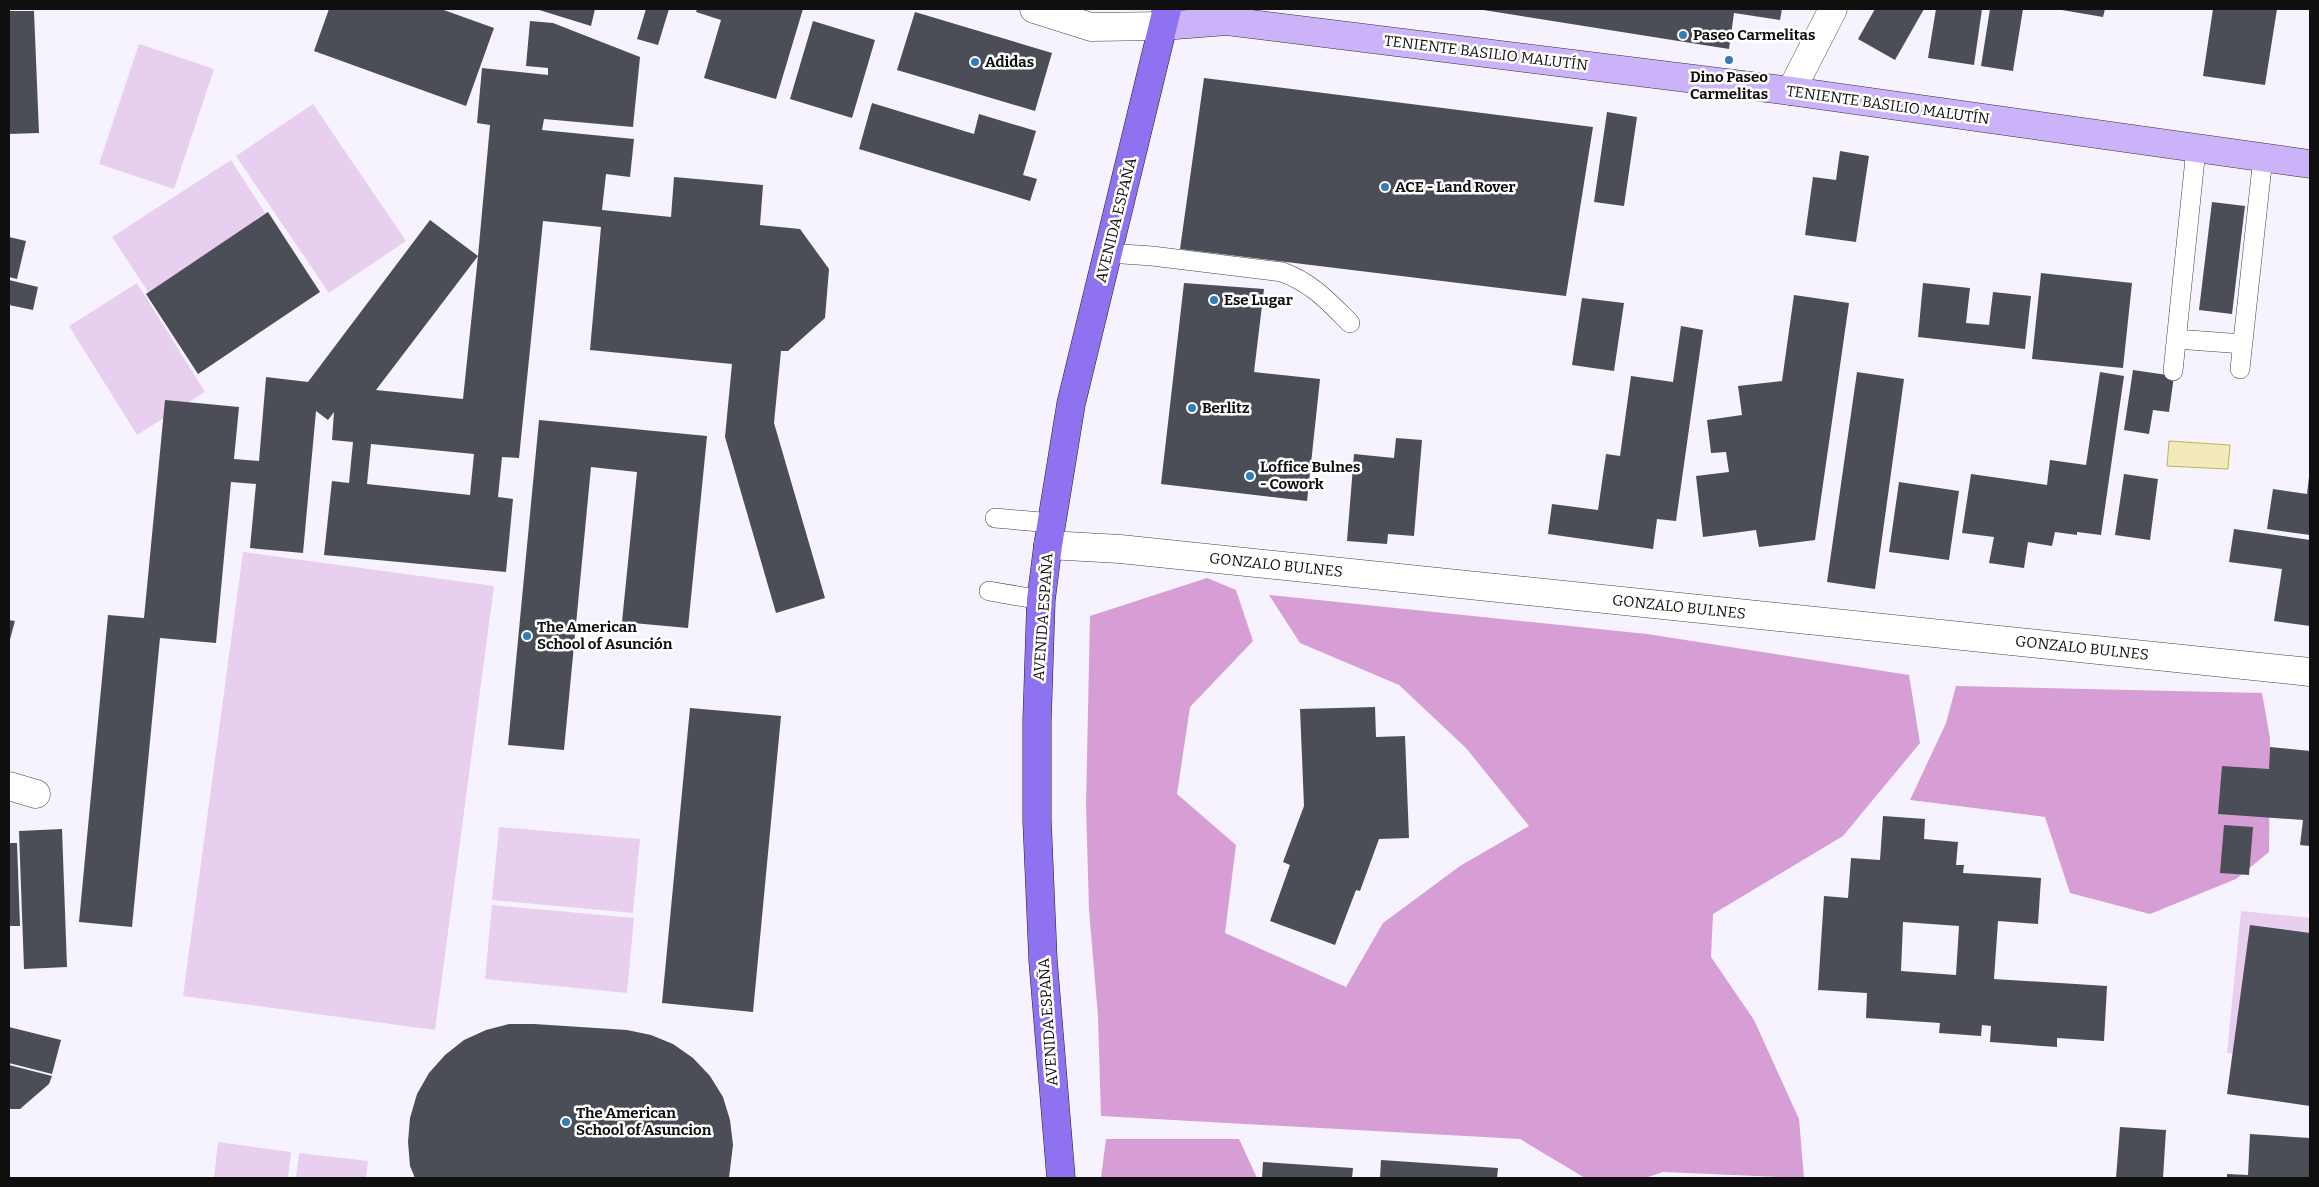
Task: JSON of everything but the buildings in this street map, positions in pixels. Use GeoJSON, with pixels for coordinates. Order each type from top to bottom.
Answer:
{"type":"FeatureCollection","features":[{"type":"Feature","properties":{"kind":"main road","name":"AVENIDA ESPAÑA"},"geometry":{"type":"LineString","coordinates":[[1061,1178],[1043,960],[1037,820],[1037,720],[1041,600],[1071,404],[1165,17]]}},
{"type":"Feature","properties":{"kind":"street"},"geometry":{"type":"LineString","coordinates":[[1034,9],[1091,27],[1165,17]]}},
{"type":"Feature","properties":{"kind":"street"},"geometry":{"type":"LineString","coordinates":[[1791,91],[1833,9]]}},
{"type":"Feature","properties":{"kind":"street","name":"TENIENTE BASILIO MALUTÍN"},"geometry":{"type":"LineString","coordinates":[[1165,17],[1227,21],[1791,91],[2310,164]]}},
{"type":"Feature","properties":{"kind":"street","name":"GONZALO BULNES"},"geometry":{"type":"LineString","coordinates":[[1050,534],[1130,550],[2310,672]]}},
{"type":"Feature","properties":{"kind":"street"},"geometry":{"type":"LineString","coordinates":[[9,786],[36,794]]}},
{"type":"Feature","properties":{"kind":"lane"},"geometry":{"type":"LineString","coordinates":[[2173,371],[2196,149]]}},
{"type":"Feature","properties":{"kind":"lane"},"geometry":{"type":"LineString","coordinates":[[2240,369],[2263,157]]}},
{"type":"Feature","properties":{"kind":"lane"},"geometry":{"type":"LineString","coordinates":[[1108,252],[1282,272],[1301,279],[1318,292],[1350,323]]}},
{"type":"Feature","properties":{"kind":"lane"},"geometry":{"type":"LineString","coordinates":[[2176,339],[2243,344]]}},
{"type":"Feature","properties":{"kind":"lane"},"geometry":{"type":"LineString","coordinates":[[995,518],[1050,534]]}},
{"type":"Feature","properties":{"kind":"lane"},"geometry":{"type":"LineString","coordinates":[[989,591],[1041,600]]}},
{"type":"Feature","properties":{"kind":"shaded area"},"geometry":{"type":"Polygon","coordinates":[[[139,44],[214,69],[174,189],[99,164],[139,44]]]}},
{"type":"Feature","properties":{"kind":"shaded area"},"geometry":{"type":"Polygon","coordinates":[[[313,104],[406,241],[329,293],[236,156],[313,104]]]}},
{"type":"Feature","properties":{"kind":"shaded area"},"geometry":{"type":"Polygon","coordinates":[[[231,160],[276,230],[158,307],[112,237],[231,160]]]}},
{"type":"Feature","properties":{"kind":"shaded area"},"geometry":{"type":"Polygon","coordinates":[[[137,283],[205,392],[137,435],[69,326],[137,283]]]}},
{"type":"Feature","properties":{"kind":"shaded area"},"geometry":{"type":"Polygon","coordinates":[[[2169,441],[2230,445],[2228,469],[2167,466],[2169,441]]]}},
{"type":"Feature","properties":{"kind":"shaded area"},"geometry":{"type":"Polygon","coordinates":[[[243,552],[494,586],[435,1030],[183,996],[243,552]]]}},
{"type":"Feature","properties":{"kind":"shaded area"},"geometry":{"type":"Polygon","coordinates":[[[1207,578],[1236,590],[1253,641],[1190,707],[1177,794],[1236,845],[1225,933],[1346,987],[1383,923],[1460,866],[1529,826],[1466,748],[1399,685],[1300,643],[1269,595],[1647,634],[1909,675],[1920,743],[1843,836],[1713,914],[1711,957],[1754,1020],[1799,1119],[1804,1178],[1663,1172],[1645,1178],[1585,1178],[1520,1139],[1101,1116],[1098,1016],[1089,910],[1086,805],[1090,616],[1207,578]]]}},
{"type":"Feature","properties":{"kind":"shaded area"},"geometry":{"type":"Polygon","coordinates":[[[1956,686],[2262,693],[2270,738],[2269,852],[2236,879],[2150,914],[2070,893],[2045,817],[1910,800],[1946,723],[1956,686]]]}},
{"type":"Feature","properties":{"kind":"shaded area"},"geometry":{"type":"Polygon","coordinates":[[[499,827],[640,839],[633,913],[492,900],[499,827]]]}},
{"type":"Feature","properties":{"kind":"shaded area"},"geometry":{"type":"Polygon","coordinates":[[[492,905],[634,918],[627,993],[485,979],[492,905]]]}},
{"type":"Feature","properties":{"kind":"shaded area"},"geometry":{"type":"Polygon","coordinates":[[[2241,911],[2310,918],[2310,1061],[2227,1053],[2241,911]]]}},
{"type":"Feature","properties":{"kind":"shaded area"},"geometry":{"type":"Polygon","coordinates":[[[1106,1139],[1239,1139],[1257,1178],[1101,1178],[1106,1139]]]}},
{"type":"Feature","properties":{"kind":"shaded area"},"geometry":{"type":"Polygon","coordinates":[[[218,1142],[291,1152],[288,1178],[214,1178],[218,1142]]]}},
{"type":"Feature","properties":{"kind":"shaded area"},"geometry":{"type":"Polygon","coordinates":[[[299,1153],[368,1161],[366,1178],[296,1178],[299,1153]]]}},
{"type":"Feature","properties":{"kind":"place","name":"Paseo Carmelitas"},"geometry":{"type":"Point","coordinates":[1683,35]}},
{"type":"Feature","properties":{"kind":"place","name":"Dino Paseo Carmelitas"},"geometry":{"type":"Point","coordinates":[1729,60]}},
{"type":"Feature","properties":{"kind":"place","name":"Adidas"},"geometry":{"type":"Point","coordinates":[975,62]}},
{"type":"Feature","properties":{"kind":"place","name":"ACE - Land Rover"},"geometry":{"type":"Point","coordinates":[1385,187]}},
{"type":"Feature","properties":{"kind":"place","name":"Ese Lugar"},"geometry":{"type":"Point","coordinates":[1214,300]}},
{"type":"Feature","properties":{"kind":"place","name":"Berlitz"},"geometry":{"type":"Point","coordinates":[1192,408]}},
{"type":"Feature","properties":{"kind":"place","name":"Loffice Bulnes - Cowork"},"geometry":{"type":"Point","coordinates":[1250,476]}},
{"type":"Feature","properties":{"kind":"place","name":"The American School of Asunción"},"geometry":{"type":"Point","coordinates":[527,636]}},
{"type":"Feature","properties":{"kind":"place","name":"The American School of Asuncion"},"geometry":{"type":"Point","coordinates":[566,1122]}}]}
